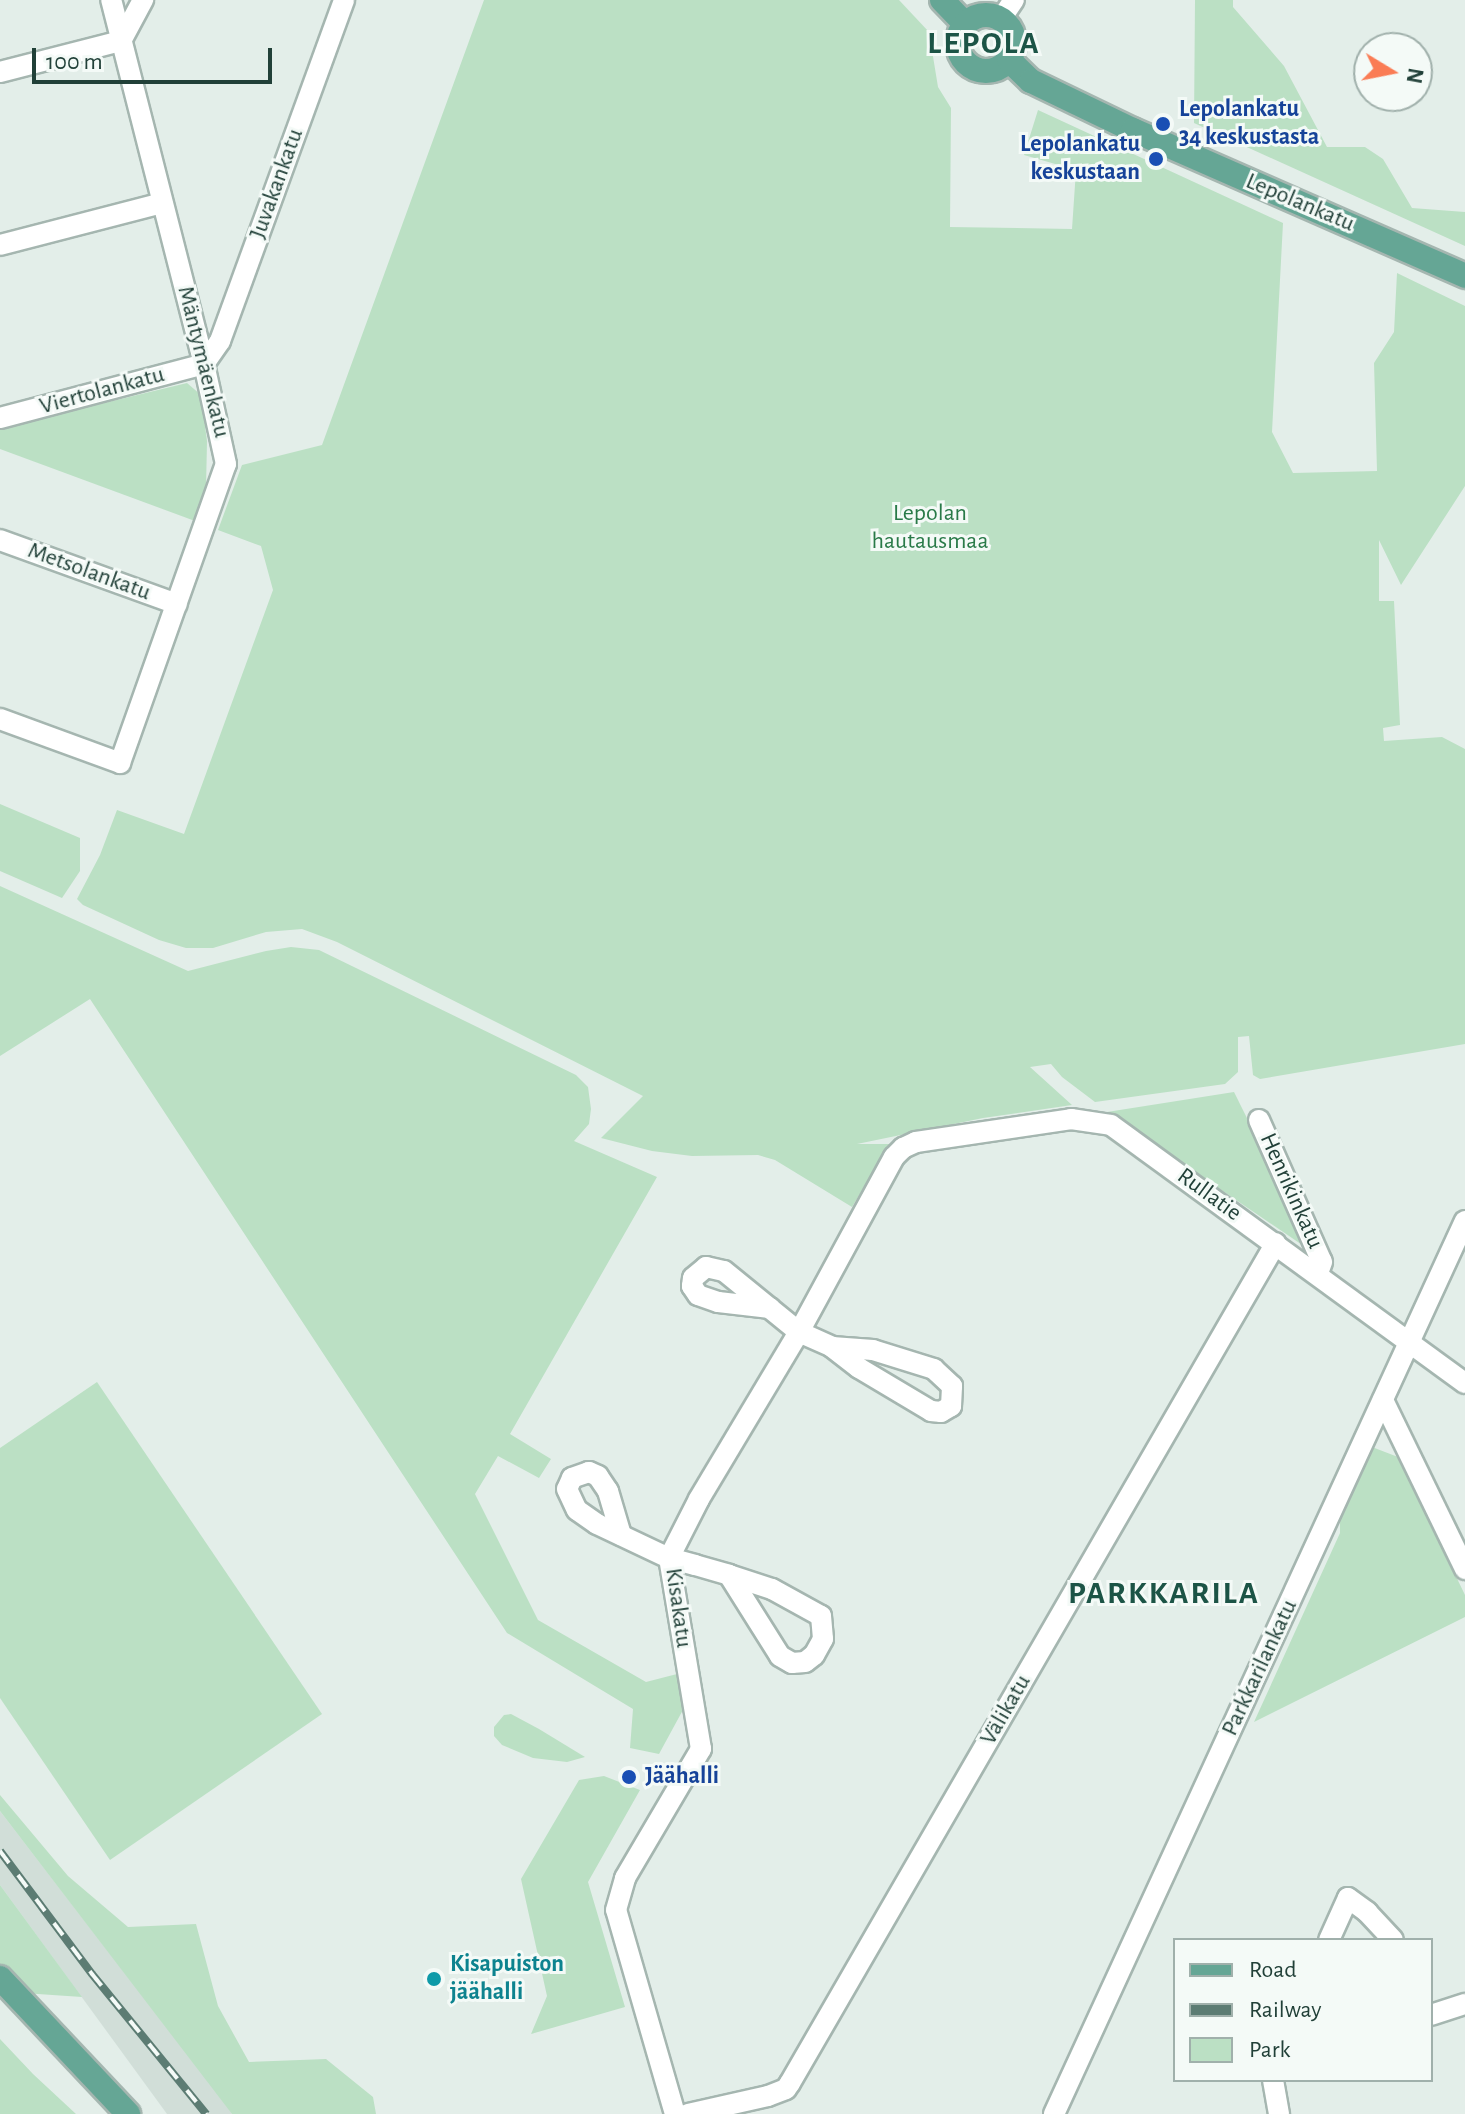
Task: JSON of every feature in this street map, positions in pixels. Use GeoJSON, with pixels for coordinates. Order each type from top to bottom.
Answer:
{"type":"FeatureCollection","features":[{"type":"Feature","properties":{"kind":"main road"},"geometry":{"type":"LineString","coordinates":[[942,0],[965,24]]}},
{"type":"Feature","properties":{"kind":"main road"},"geometry":{"type":"LineString","coordinates":[[1008,9],[1015,43],[1009,60],[992,71],[972,68],[964,62],[957,43],[965,24],[982,15],[1008,9]]}},
{"type":"Feature","properties":{"kind":"main road","name":"Lepolankatu"},"geometry":{"type":"LineString","coordinates":[[1009,60],[1031,81],[1133,130],[1465,276]]}},
{"type":"Feature","properties":{"kind":"main road"},"geometry":{"type":"LineString","coordinates":[[0,1978],[128,2114]]}},
{"type":"Feature","properties":{"kind":"street","name":"Mäntymäenkatu"},"geometry":{"type":"LineString","coordinates":[[0,719],[120,763],[226,464],[204,364],[111,0]]}},
{"type":"Feature","properties":{"kind":"street"},"geometry":{"type":"LineString","coordinates":[[0,72],[121,41],[143,0]]}},
{"type":"Feature","properties":{"kind":"street","name":"Juvakankatu"},"geometry":{"type":"LineString","coordinates":[[204,364],[220,341],[344,0]]}},
{"type":"Feature","properties":{"kind":"street"},"geometry":{"type":"LineString","coordinates":[[0,245],[162,203]]}},
{"type":"Feature","properties":{"kind":"street","name":"Viertolankatu"},"geometry":{"type":"LineString","coordinates":[[0,418],[204,364]]}},
{"type":"Feature","properties":{"kind":"street","name":"Metsolankatu"},"geometry":{"type":"LineString","coordinates":[[0,540],[177,604]]}},
{"type":"Feature","properties":{"kind":"street","name":"Rullatie"},"geometry":{"type":"LineString","coordinates":[[916,1142],[1071,1119],[1111,1125],[1276,1243],[1320,1267],[1465,1383]]}},
{"type":"Feature","properties":{"kind":"street","name":"Henrikinkatu"},"geometry":{"type":"LineString","coordinates":[[1259,1120],[1320,1267]]}},
{"type":"Feature","properties":{"kind":"street","name":"Kisakatu"},"geometry":{"type":"LineString","coordinates":[[675,2114],[616,1910],[625,1878],[701,1749],[669,1558],[706,1486],[799,1332],[894,1157],[916,1142]]}},
{"type":"Feature","properties":{"kind":"street","name":"Parkkarilankatu"},"geometry":{"type":"LineString","coordinates":[[1054,2114],[1465,1221]]}},
{"type":"Feature","properties":{"kind":"street","name":"Välikatu"},"geometry":{"type":"LineString","coordinates":[[688,2114],[786,2089],[1276,1243]]}},
{"type":"Feature","properties":{"kind":"street"},"geometry":{"type":"LineString","coordinates":[[770,1308],[799,1332],[832,1347],[859,1368],[931,1411],[941,1412],[951,1406],[952,1386],[934,1369],[873,1350],[832,1347]]}},
{"type":"Feature","properties":{"kind":"street"},"geometry":{"type":"LineString","coordinates":[[1383,1400],[1465,1569]]}},
{"type":"Feature","properties":{"kind":"street"},"geometry":{"type":"LineString","coordinates":[[621,1535],[669,1558],[729,1575],[772,1589],[821,1616],[823,1639],[814,1655],[805,1662],[792,1663],[780,1656],[729,1575]]}},
{"type":"Feature","properties":{"kind":"street"},"geometry":{"type":"LineString","coordinates":[[1330,1938],[1348,1898],[1367,1912],[1391,1938]]}},
{"type":"Feature","properties":{"kind":"street"},"geometry":{"type":"LineString","coordinates":[[1433,2014],[1465,2004]]}},
{"type":"Feature","properties":{"kind":"street"},"geometry":{"type":"LineString","coordinates":[[1273,2082],[1279,2114]]}},
{"type":"Feature","properties":{"kind":"shaded area"},"geometry":{"type":"Polygon","coordinates":[[[0,1811],[232,2114],[167,2114],[0,1885],[0,1811]]]}},
{"type":"Feature","properties":{"kind":"green space","name":"Lepolan hautausmaa"},"geometry":{"type":"Polygon","coordinates":[[[484,0],[899,0],[929,32],[938,87],[951,108],[950,227],[1072,229],[1076,170],[1024,155],[1038,110],[1283,223],[1272,432],[1293,473],[1377,471],[1374,363],[1394,332],[1397,273],[1465,306],[1465,486],[1401,585],[1379,540],[1379,601],[1394,601],[1400,725],[1383,728],[1384,741],[1442,737],[1465,749],[1465,1044],[1260,1079],[1253,1075],[1249,1036],[1238,1037],[1238,1072],[1225,1084],[1095,1102],[1062,1077],[1051,1064],[1030,1067],[1072,1105],[983,1118],[857,1144],[890,1144],[852,1207],[775,1160],[758,1155],[692,1156],[652,1151],[601,1138],[643,1096],[337,942],[302,929],[266,932],[213,948],[186,948],[159,940],[83,905],[77,899],[100,855],[117,810],[184,834],[273,590],[261,546],[218,530],[242,465],[322,445],[484,0]]]}},
{"type":"Feature","properties":{"kind":"green space"},"geometry":{"type":"Polygon","coordinates":[[[1195,0],[1233,0],[1233,7],[1284,66],[1327,147],[1365,147],[1383,159],[1412,208],[1465,212],[1465,246],[1194,123],[1195,0]]]}},
{"type":"Feature","properties":{"kind":"green space"},"geometry":{"type":"Polygon","coordinates":[[[187,383],[201,395],[207,441],[206,488],[195,521],[0,449],[0,430],[9,426],[187,383]]]}},
{"type":"Feature","properties":{"kind":"green space"},"geometry":{"type":"Polygon","coordinates":[[[0,804],[80,838],[80,871],[62,898],[0,871],[0,804]]]}},
{"type":"Feature","properties":{"kind":"green space"},"geometry":{"type":"Polygon","coordinates":[[[0,886],[188,971],[266,951],[291,947],[319,950],[576,1075],[588,1087],[591,1109],[589,1124],[574,1141],[657,1177],[510,1434],[551,1459],[539,1478],[498,1456],[475,1494],[538,1620],[646,1682],[677,1674],[684,1708],[659,1754],[630,1748],[633,1709],[507,1633],[90,999],[0,1056],[0,886]]]}},
{"type":"Feature","properties":{"kind":"green space"},"geometry":{"type":"Polygon","coordinates":[[[1234,1092],[1314,1253],[1107,1112],[1234,1092]]]}},
{"type":"Feature","properties":{"kind":"green space"},"geometry":{"type":"Polygon","coordinates":[[[97,1382],[322,1714],[110,1860],[0,1698],[0,1448],[97,1382]]]}},
{"type":"Feature","properties":{"kind":"green space"},"geometry":{"type":"Polygon","coordinates":[[[1372,1447],[1398,1457],[1465,1595],[1465,1617],[1254,1722],[1340,1533],[1340,1515],[1372,1447]]]}},
{"type":"Feature","properties":{"kind":"green space"},"geometry":{"type":"Polygon","coordinates":[[[511,1714],[585,1757],[567,1762],[533,1758],[502,1745],[494,1736],[494,1727],[504,1715],[511,1714]]]}},
{"type":"Feature","properties":{"kind":"green space"},"geometry":{"type":"Polygon","coordinates":[[[604,1776],[640,1790],[588,1882],[625,2007],[531,2034],[547,1996],[521,1879],[579,1780],[604,1776]]]}},
{"type":"Feature","properties":{"kind":"green space"},"geometry":{"type":"Polygon","coordinates":[[[0,1795],[68,1876],[128,1927],[196,1924],[218,2006],[249,2062],[326,2059],[373,2097],[376,2114],[232,2114],[0,1811],[0,1795]]]}},
{"type":"Feature","properties":{"kind":"green space"},"geometry":{"type":"Polygon","coordinates":[[[0,1885],[82,1997],[23,1993],[0,1965],[0,1885]]]}},
{"type":"Feature","properties":{"kind":"green space"},"geometry":{"type":"Polygon","coordinates":[[[0,2039],[33,2074],[76,2114],[0,2114],[0,2039]]]}},
{"type":"Feature","properties":{"kind":"railway"},"geometry":{"type":"LineString","coordinates":[[0,1851],[92,1974],[206,2114]]}},
{"type":"Feature","properties":{"kind":"place","name":"Lepolankatu 34 keskustasta"},"geometry":{"type":"Point","coordinates":[1163,124]}},
{"type":"Feature","properties":{"kind":"place","name":"Lepolankatu keskustaan"},"geometry":{"type":"Point","coordinates":[1156,159]}},
{"type":"Feature","properties":{"kind":"place","name":"Jäähalli"},"geometry":{"type":"Point","coordinates":[629,1777]}},
{"type":"Feature","properties":{"kind":"place","name":"Kisapuiston jäähalli"},"geometry":{"type":"Point","coordinates":[434,1979]}},
{"type":"Feature","properties":{"kind":"district","name":"LEPOLA"},"geometry":{"type":"Point","coordinates":[984,43]}},
{"type":"Feature","properties":{"kind":"district","name":"PARKKARILA"},"geometry":{"type":"Point","coordinates":[1164,1593]}}]}
